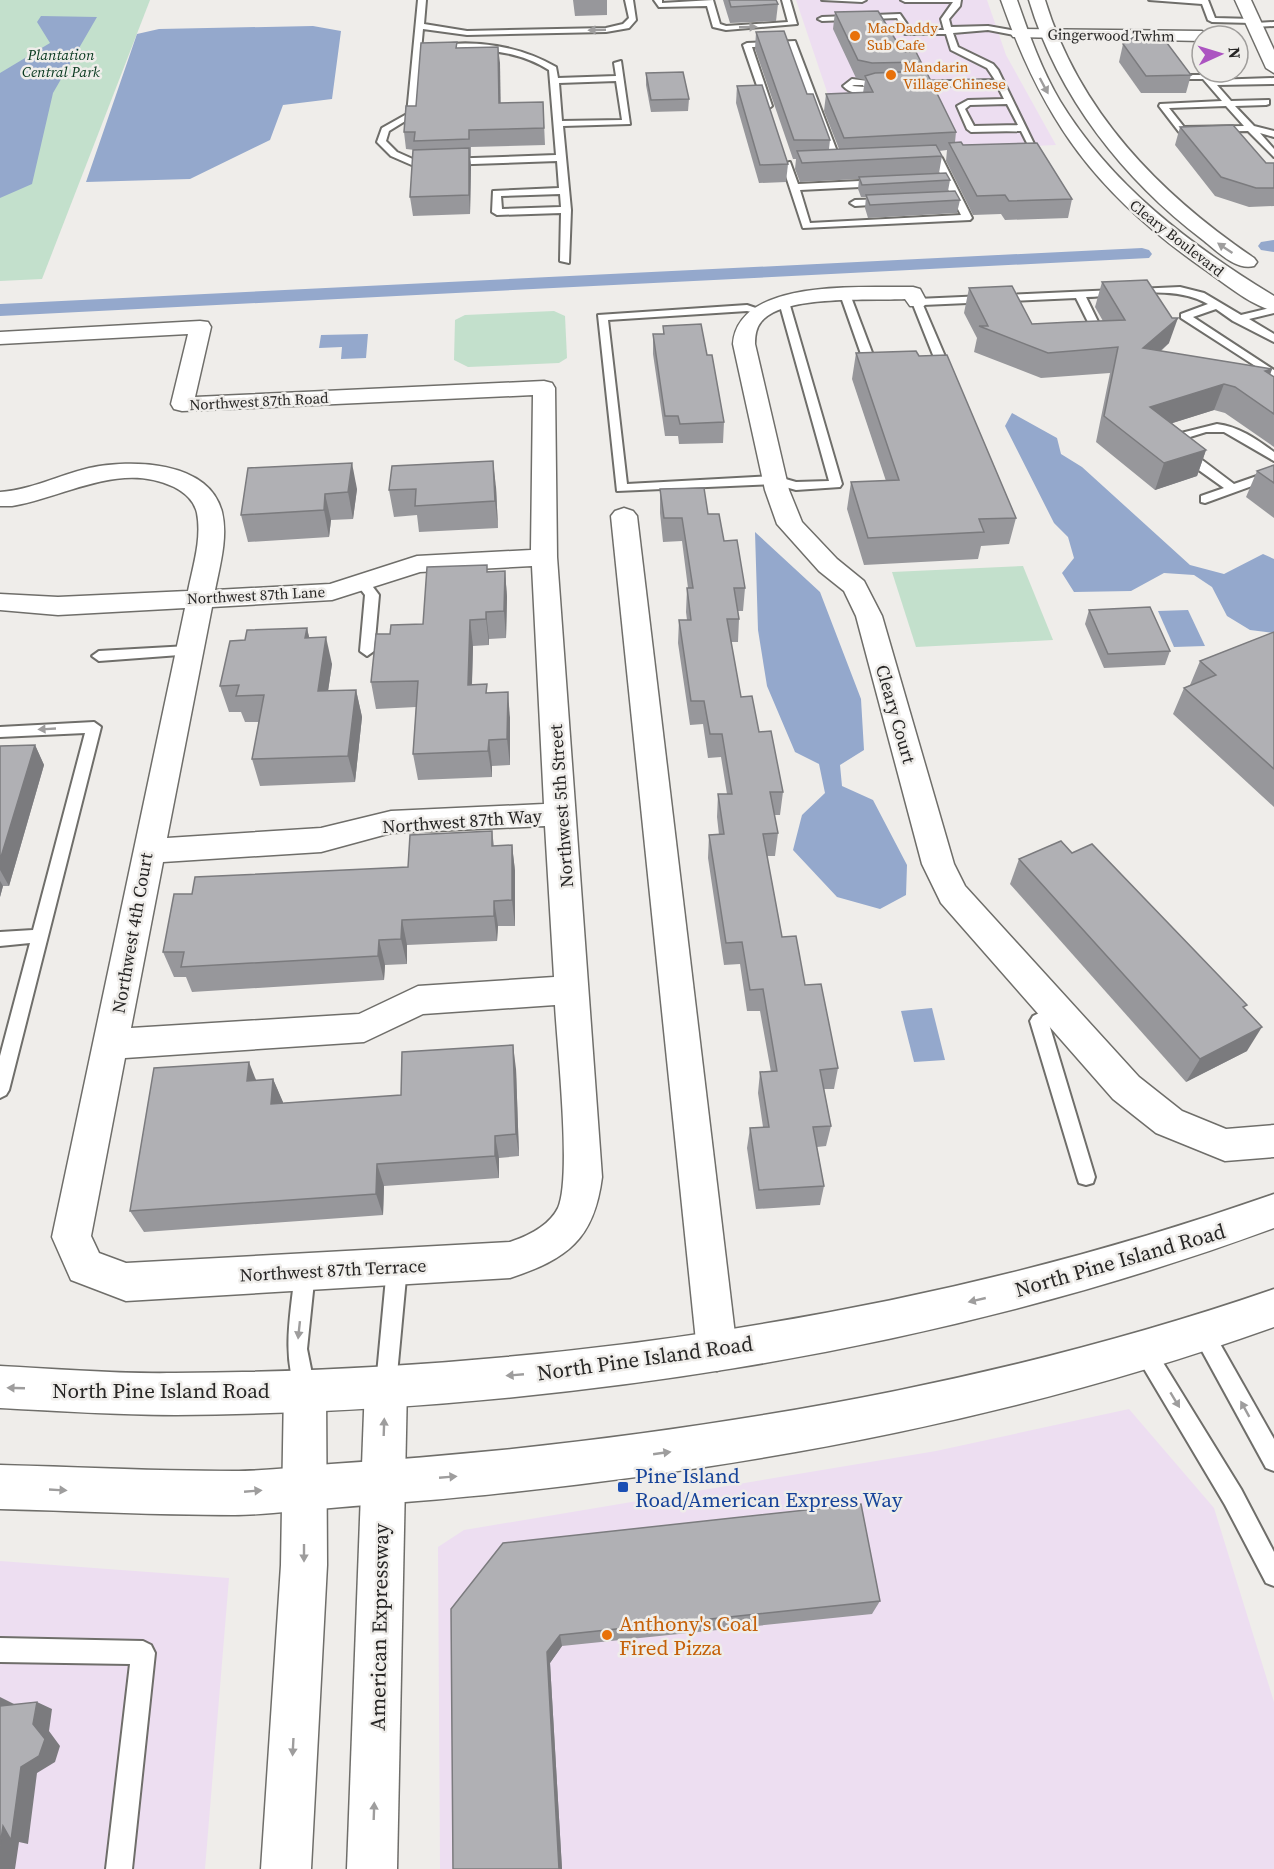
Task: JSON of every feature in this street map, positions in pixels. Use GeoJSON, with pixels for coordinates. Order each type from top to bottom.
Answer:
{"type":"FeatureCollection","features":[{"type":"Feature","properties":{"kind":"street","name":"Cleary Boulevard"},"geometry":{"type":"LineString","coordinates":[[1009,0],[1019,34],[1044,88],[1074,138],[1120,193],[1192,253],[1274,305]]}},
{"type":"Feature","properties":{"kind":"street","name":"Cleary Boulevard"},"geometry":{"type":"LineString","coordinates":[[1037,0],[1049,34],[1086,106],[1123,158],[1180,214],[1265,274]]}},
{"type":"Feature","properties":{"kind":"street"},"geometry":{"type":"LineString","coordinates":[[1243,0],[1274,68]]}},
{"type":"Feature","properties":{"kind":"street"},"geometry":{"type":"LineString","coordinates":[[1250,31],[1256,28]]}},
{"type":"Feature","properties":{"kind":"street","name":"Gingerwood Twhm"},"geometry":{"type":"LineString","coordinates":[[1019,34],[1190,36]]}},
{"type":"Feature","properties":{"kind":"street"},"geometry":{"type":"LineString","coordinates":[[772,306],[846,297],[913,293],[917,302]]}},
{"type":"Feature","properties":{"kind":"street","name":"Cleary Court"},"geometry":{"type":"LineString","coordinates":[[772,306],[744,333],[744,344],[774,480],[790,524],[828,565],[855,587],[869,616],[938,864],[952,894],[1126,1088],[1168,1122],[1225,1145],[1274,1140]]}},
{"type":"Feature","properties":{"kind":"street","name":"Northwest 87th Road"},"geometry":{"type":"LineString","coordinates":[[0,338],[200,327],[182,404],[543,388]]}},
{"type":"Feature","properties":{"kind":"street","name":"Northwest 5th Street"},"geometry":{"type":"LineString","coordinates":[[543,388],[544,557],[562,814],[583,1176],[581,1200],[571,1222]]}},
{"type":"Feature","properties":{"kind":"street","name":"Northwest 4th Court"},"geometry":{"type":"LineString","coordinates":[[0,499],[20,500],[91,475],[119,471],[149,472],[175,479],[199,492],[207,505],[211,523],[210,548],[147,850],[72,1237],[85,1267]]}},
{"type":"Feature","properties":{"kind":"street"},"geometry":{"type":"LineString","coordinates":[[624,516],[717,1351]]}},
{"type":"Feature","properties":{"kind":"street","name":"Northwest 87th Lane"},"geometry":{"type":"LineString","coordinates":[[0,602],[58,606],[332,592],[417,564],[544,557]]}},
{"type":"Feature","properties":{"kind":"street","name":"Northwest 87th Way"},"geometry":{"type":"LineString","coordinates":[[147,850],[321,840],[391,822],[562,814]]}},
{"type":"Feature","properties":{"kind":"street"},"geometry":{"type":"LineString","coordinates":[[111,1044],[364,1028],[418,1000],[572,990]]}},
{"type":"Feature","properties":{"kind":"street","name":"North Pine Island Road"},"geometry":{"type":"LineString","coordinates":[[0,1387],[172,1394],[386,1385],[615,1366],[717,1351],[901,1318],[1043,1285],[1214,1234],[1274,1211]]}},
{"type":"Feature","properties":{"kind":"street","name":"Northwest 87th Terrace"},"geometry":{"type":"LineString","coordinates":[[85,1267],[126,1282],[510,1260],[546,1247],[571,1222]]}},
{"type":"Feature","properties":{"kind":"street"},"geometry":{"type":"LineString","coordinates":[[0,1487],[237,1493],[382,1483],[601,1461],[753,1440],[901,1412],[1144,1350],[1203,1333],[1274,1308]]}},
{"type":"Feature","properties":{"kind":"street","name":"American Expressway"},"geometry":{"type":"LineString","coordinates":[[372,1869],[386,1385]]}},
{"type":"Feature","properties":{"kind":"street"},"geometry":{"type":"LineString","coordinates":[[286,1869],[304,1564],[305,1389]]}},
{"type":"Feature","properties":{"kind":"lane"},"geometry":{"type":"LineString","coordinates":[[422,0],[411,115],[385,130],[381,142],[394,154],[414,164],[560,158]]}},
{"type":"Feature","properties":{"kind":"lane"},"geometry":{"type":"LineString","coordinates":[[649,6],[658,3],[710,2],[716,25],[720,27],[789,26],[794,22],[786,0]]}},
{"type":"Feature","properties":{"kind":"lane"},"geometry":{"type":"LineString","coordinates":[[826,0],[862,0]]}},
{"type":"Feature","properties":{"kind":"lane"},"geometry":{"type":"LineString","coordinates":[[905,0],[956,0],[956,6],[945,19],[954,48],[990,66],[1035,150],[1013,151]]}},
{"type":"Feature","properties":{"kind":"lane"},"geometry":{"type":"LineString","coordinates":[[1153,0],[1205,1],[1212,20],[1256,28],[1274,24]]}},
{"type":"Feature","properties":{"kind":"lane"},"geometry":{"type":"LineString","coordinates":[[420,26],[467,33],[606,30],[626,26],[633,18],[630,3],[640,6]]}},
{"type":"Feature","properties":{"kind":"lane"},"geometry":{"type":"LineString","coordinates":[[822,19],[900,16],[908,32],[950,33],[988,28],[1019,34]]}},
{"type":"Feature","properties":{"kind":"lane"},"geometry":{"type":"LineString","coordinates":[[950,33],[971,38]]}},
{"type":"Feature","properties":{"kind":"lane"},"geometry":{"type":"LineString","coordinates":[[989,38],[1019,34]]}},
{"type":"Feature","properties":{"kind":"lane"},"geometry":{"type":"LineString","coordinates":[[773,121],[747,45],[792,43],[831,162],[847,162]]}},
{"type":"Feature","properties":{"kind":"lane"},"geometry":{"type":"LineString","coordinates":[[418,48],[477,46],[511,49],[537,57],[553,69],[566,210],[565,261]]}},
{"type":"Feature","properties":{"kind":"lane"},"geometry":{"type":"LineString","coordinates":[[557,124],[627,122],[618,63]]}},
{"type":"Feature","properties":{"kind":"lane"},"geometry":{"type":"LineString","coordinates":[[1183,77],[1190,77]]}},
{"type":"Feature","properties":{"kind":"lane"},"geometry":{"type":"LineString","coordinates":[[554,81],[620,78]]}},
{"type":"Feature","properties":{"kind":"lane"},"geometry":{"type":"LineString","coordinates":[[1250,82],[1274,81]]}},
{"type":"Feature","properties":{"kind":"lane"},"geometry":{"type":"LineString","coordinates":[[902,85],[999,82]]}},
{"type":"Feature","properties":{"kind":"lane"},"geometry":{"type":"LineString","coordinates":[[1211,84],[1226,104],[1274,153]]}},
{"type":"Feature","properties":{"kind":"lane"},"geometry":{"type":"LineString","coordinates":[[869,86],[880,85]]}},
{"type":"Feature","properties":{"kind":"lane"},"geometry":{"type":"LineString","coordinates":[[1010,101],[968,103],[960,108],[971,129],[1023,128]]}},
{"type":"Feature","properties":{"kind":"lane"},"geometry":{"type":"LineString","coordinates":[[1266,102],[1163,106],[1182,130],[1250,128],[1274,134]]}},
{"type":"Feature","properties":{"kind":"lane"},"geometry":{"type":"LineString","coordinates":[[784,153],[792,164],[794,187],[806,225],[967,218],[937,158]]}},
{"type":"Feature","properties":{"kind":"lane"},"geometry":{"type":"LineString","coordinates":[[926,158],[937,158],[948,154]]}},
{"type":"Feature","properties":{"kind":"lane"},"geometry":{"type":"LineString","coordinates":[[937,180],[948,180]]}},
{"type":"Feature","properties":{"kind":"lane"},"geometry":{"type":"LineString","coordinates":[[794,187],[892,182]]}},
{"type":"Feature","properties":{"kind":"lane"},"geometry":{"type":"LineString","coordinates":[[847,184],[862,223]]}},
{"type":"Feature","properties":{"kind":"lane"},"geometry":{"type":"LineString","coordinates":[[564,191],[496,193],[498,212],[566,210]]}},
{"type":"Feature","properties":{"kind":"lane"},"geometry":{"type":"LineString","coordinates":[[946,199],[957,198]]}},
{"type":"Feature","properties":{"kind":"lane"},"geometry":{"type":"LineString","coordinates":[[855,202],[900,201]]}},
{"type":"Feature","properties":{"kind":"lane"},"geometry":{"type":"LineString","coordinates":[[923,369],[944,368],[917,302],[1018,302],[1080,295],[1179,290],[1200,296],[1274,339]]}},
{"type":"Feature","properties":{"kind":"lane"},"geometry":{"type":"LineString","coordinates":[[1080,295],[1100,336],[1084,341]]}},
{"type":"Feature","properties":{"kind":"lane"},"geometry":{"type":"LineString","coordinates":[[846,297],[871,371],[882,370]]}},
{"type":"Feature","properties":{"kind":"lane"},"geometry":{"type":"LineString","coordinates":[[1216,305],[1185,316],[1274,375]]}},
{"type":"Feature","properties":{"kind":"lane"},"geometry":{"type":"LineString","coordinates":[[772,306],[836,484],[796,486],[774,480],[621,488],[602,317],[772,306]]}},
{"type":"Feature","properties":{"kind":"lane"},"geometry":{"type":"LineString","coordinates":[[1237,319],[1274,310]]}},
{"type":"Feature","properties":{"kind":"lane"},"geometry":{"type":"LineString","coordinates":[[1233,489],[1176,448],[1171,441],[1173,438],[1218,425],[1229,428],[1274,457]]}},
{"type":"Feature","properties":{"kind":"lane"},"geometry":{"type":"LineString","coordinates":[[1205,499],[1274,474]]}},
{"type":"Feature","properties":{"kind":"lane"},"geometry":{"type":"LineString","coordinates":[[362,582],[372,595],[367,651]]}},
{"type":"Feature","properties":{"kind":"lane"},"geometry":{"type":"LineString","coordinates":[[99,656],[189,651]]}},
{"type":"Feature","properties":{"kind":"lane"},"geometry":{"type":"LineString","coordinates":[[0,732],[94,727],[0,1090]]}},
{"type":"Feature","properties":{"kind":"lane"},"geometry":{"type":"LineString","coordinates":[[0,939],[40,936]]}},
{"type":"Feature","properties":{"kind":"lane"},"geometry":{"type":"LineString","coordinates":[[1058,1011],[1039,1022],[1086,1177]]}},
{"type":"Feature","properties":{"kind":"lane"},"geometry":{"type":"LineString","coordinates":[[386,1385],[396,1267]]}},
{"type":"Feature","properties":{"kind":"lane"},"geometry":{"type":"LineString","coordinates":[[305,1272],[297,1349],[305,1389]]}},
{"type":"Feature","properties":{"kind":"lane"},"geometry":{"type":"LineString","coordinates":[[1203,1333],[1274,1460]]}},
{"type":"Feature","properties":{"kind":"lane"},"geometry":{"type":"LineString","coordinates":[[1144,1350],[1233,1497],[1274,1575]]}},
{"type":"Feature","properties":{"kind":"lane"},"geometry":{"type":"LineString","coordinates":[[0,1650],[143,1653],[119,1869]]}},
{"type":"Feature","properties":{"kind":"shaded area"},"geometry":{"type":"Polygon","coordinates":[[[796,0],[987,0],[1006,55],[1056,145],[848,154],[796,0]]]}},
{"type":"Feature","properties":{"kind":"shaded area"},"geometry":{"type":"Polygon","coordinates":[[[1129,1409],[1214,1508],[1274,1702],[1274,1869],[440,1869],[438,1547],[464,1530],[936,1451],[1129,1409]]]}},
{"type":"Feature","properties":{"kind":"shaded area"},"geometry":{"type":"Polygon","coordinates":[[[0,1561],[229,1578],[205,1869],[0,1869],[0,1561]]]}},
{"type":"Feature","properties":{"kind":"green space","name":"Plantation Central Park"},"geometry":{"type":"Polygon","coordinates":[[[0,0],[150,0],[42,279],[0,281],[0,0]]]}},
{"type":"Feature","properties":{"kind":"green space"},"geometry":{"type":"Polygon","coordinates":[[[554,311],[565,316],[567,358],[559,363],[468,367],[454,360],[455,320],[465,315],[554,311]]]}},
{"type":"Feature","properties":{"kind":"green space"},"geometry":{"type":"Polygon","coordinates":[[[1023,566],[1053,640],[916,647],[892,572],[1023,566]]]}},
{"type":"Feature","properties":{"kind":"water"},"geometry":{"type":"Polygon","coordinates":[[[41,16],[97,17],[53,93],[32,184],[0,198],[0,73],[50,43],[37,22],[41,16]]]}},
{"type":"Feature","properties":{"kind":"water"},"geometry":{"type":"Polygon","coordinates":[[[313,26],[341,31],[332,99],[283,105],[270,140],[190,179],[86,182],[137,34],[159,29],[313,26]]]}},
{"type":"Feature","properties":{"kind":"water"},"geometry":{"type":"Polygon","coordinates":[[[368,334],[366,358],[341,359],[342,347],[319,348],[321,335],[368,334]]]}},
{"type":"Feature","properties":{"kind":"water"},"geometry":{"type":"Polygon","coordinates":[[[1012,413],[1057,438],[1061,454],[1082,467],[1190,565],[1224,574],[1263,554],[1274,559],[1274,633],[1250,630],[1227,616],[1212,587],[1194,575],[1164,573],[1131,591],[1074,592],[1062,573],[1074,558],[1068,537],[1054,523],[1005,426],[1012,413]]]}},
{"type":"Feature","properties":{"kind":"water"},"geometry":{"type":"Polygon","coordinates":[[[755,532],[820,592],[861,699],[864,750],[840,765],[842,786],[873,800],[907,865],[906,895],[880,909],[837,897],[793,850],[802,815],[825,793],[819,764],[795,752],[767,686],[758,630],[755,532]]]}},
{"type":"Feature","properties":{"kind":"water"},"geometry":{"type":"Polygon","coordinates":[[[1188,610],[1205,646],[1174,647],[1158,611],[1188,610]]]}},
{"type":"Feature","properties":{"kind":"water"},"geometry":{"type":"Polygon","coordinates":[[[932,1008],[945,1060],[914,1062],[901,1011],[932,1008]]]}},
{"type":"Feature","properties":{"kind":"building"},"geometry":{"type":"Polygon","coordinates":[[[729,0],[776,0],[778,4],[731,7],[729,0]]]}},
{"type":"Feature","properties":{"kind":"building"},"geometry":{"type":"Polygon","coordinates":[[[878,11],[900,47],[903,47],[906,52],[916,52],[921,62],[872,63],[858,60],[835,12],[878,11]]]}},
{"type":"Feature","properties":{"kind":"building"},"geometry":{"type":"Polygon","coordinates":[[[784,31],[807,94],[813,94],[830,140],[794,140],[756,32],[784,31]]]}},
{"type":"Feature","properties":{"kind":"building"},"geometry":{"type":"Polygon","coordinates":[[[1137,35],[1161,35],[1190,75],[1146,76],[1123,44],[1137,35]]]}},
{"type":"Feature","properties":{"kind":"building"},"geometry":{"type":"Polygon","coordinates":[[[457,42],[456,48],[498,47],[499,103],[543,102],[544,128],[469,130],[469,139],[414,141],[415,132],[404,132],[406,106],[416,106],[421,43],[457,42]]]}},
{"type":"Feature","properties":{"kind":"building"},"geometry":{"type":"Polygon","coordinates":[[[926,71],[956,132],[844,138],[826,94],[873,92],[865,76],[875,73],[926,71]]]}},
{"type":"Feature","properties":{"kind":"building"},"geometry":{"type":"Polygon","coordinates":[[[683,72],[689,99],[651,100],[646,73],[683,72]]]}},
{"type":"Feature","properties":{"kind":"building"},"geometry":{"type":"Polygon","coordinates":[[[762,85],[788,164],[760,165],[737,86],[762,85]]]}},
{"type":"Feature","properties":{"kind":"building"},"geometry":{"type":"Polygon","coordinates":[[[1233,125],[1266,163],[1274,163],[1274,188],[1256,188],[1221,177],[1180,127],[1233,125]]]}},
{"type":"Feature","properties":{"kind":"building"},"geometry":{"type":"Polygon","coordinates":[[[961,142],[963,145],[1037,143],[1072,199],[1009,201],[1005,195],[977,196],[949,143],[961,142]]]}},
{"type":"Feature","properties":{"kind":"building"},"geometry":{"type":"Polygon","coordinates":[[[936,145],[942,156],[802,163],[797,151],[936,145]]]}},
{"type":"Feature","properties":{"kind":"building"},"geometry":{"type":"Polygon","coordinates":[[[469,148],[469,195],[410,197],[413,150],[469,148]]]}},
{"type":"Feature","properties":{"kind":"building"},"geometry":{"type":"Polygon","coordinates":[[[946,173],[950,180],[862,185],[859,177],[946,173]]]}},
{"type":"Feature","properties":{"kind":"building"},"geometry":{"type":"Polygon","coordinates":[[[955,191],[960,200],[870,205],[866,195],[955,191]]]}},
{"type":"Feature","properties":{"kind":"building"},"geometry":{"type":"Polygon","coordinates":[[[1147,280],[1172,318],[1178,318],[1143,348],[1272,369],[1265,371],[1274,377],[1274,414],[1235,387],[1224,384],[1150,407],[1206,450],[1164,463],[1104,416],[1118,347],[1048,353],[979,326],[988,326],[969,288],[1012,286],[1032,324],[1125,320],[1102,282],[1147,280]]]}},
{"type":"Feature","properties":{"kind":"building"},"geometry":{"type":"Polygon","coordinates":[[[701,324],[707,355],[712,355],[724,422],[680,424],[678,416],[665,416],[653,334],[664,334],[663,326],[701,324]]]}},
{"type":"Feature","properties":{"kind":"building"},"geometry":{"type":"Polygon","coordinates":[[[916,351],[919,356],[947,355],[1016,518],[979,519],[984,532],[868,538],[851,482],[899,480],[856,353],[916,351]]]}},
{"type":"Feature","properties":{"kind":"building"},"geometry":{"type":"Polygon","coordinates":[[[493,461],[495,501],[415,506],[416,489],[389,490],[392,466],[493,461]]]}},
{"type":"Feature","properties":{"kind":"building"},"geometry":{"type":"Polygon","coordinates":[[[352,463],[348,492],[325,494],[324,510],[241,515],[248,468],[352,463]]]}},
{"type":"Feature","properties":{"kind":"building"},"geometry":{"type":"Polygon","coordinates":[[[1274,465],[1274,483],[1257,471],[1274,465]]]}},
{"type":"Feature","properties":{"kind":"building"},"geometry":{"type":"Polygon","coordinates":[[[704,488],[708,514],[719,514],[724,541],[737,540],[745,588],[734,588],[739,619],[727,619],[741,697],[752,696],[759,732],[771,731],[783,792],[770,792],[778,833],[763,834],[782,937],[796,936],[805,985],[821,984],[838,1068],[820,1070],[831,1126],[813,1127],[824,1186],[759,1190],[750,1128],[769,1127],[760,1072],[777,1071],[763,989],[750,990],[742,942],[726,943],[709,835],[724,834],[718,794],[732,794],[722,734],[710,734],[704,701],[691,701],[679,620],[691,620],[687,588],[693,588],[682,518],[664,518],[660,489],[704,488]]]}},
{"type":"Feature","properties":{"kind":"building"},"geometry":{"type":"Polygon","coordinates":[[[487,565],[487,572],[505,571],[504,611],[486,612],[486,619],[470,620],[468,685],[487,684],[486,693],[508,692],[507,739],[489,740],[488,751],[413,754],[418,681],[371,682],[376,634],[390,634],[391,625],[423,624],[427,567],[487,565]]]}},
{"type":"Feature","properties":{"kind":"building"},"geometry":{"type":"Polygon","coordinates":[[[1150,607],[1170,651],[1108,654],[1089,610],[1150,607]]]}},
{"type":"Feature","properties":{"kind":"building"},"geometry":{"type":"Polygon","coordinates":[[[307,628],[305,638],[326,637],[318,691],[356,690],[348,756],[252,759],[264,695],[236,696],[239,685],[220,686],[230,641],[245,640],[247,630],[307,628]]]}},
{"type":"Feature","properties":{"kind":"building"},"geometry":{"type":"Polygon","coordinates":[[[1274,632],[1274,769],[1184,688],[1216,675],[1200,661],[1274,632]]]}},
{"type":"Feature","properties":{"kind":"building"},"geometry":{"type":"Polygon","coordinates":[[[35,745],[0,860],[0,746],[35,745]]]}},
{"type":"Feature","properties":{"kind":"building"},"geometry":{"type":"Polygon","coordinates":[[[492,831],[492,846],[512,845],[512,900],[494,901],[494,916],[402,920],[401,939],[379,940],[378,956],[181,967],[184,952],[163,952],[174,894],[192,894],[195,877],[408,867],[410,835],[492,831]]]}},
{"type":"Feature","properties":{"kind":"building"},"geometry":{"type":"Polygon","coordinates":[[[1061,841],[1072,853],[1092,844],[1247,1005],[1243,1007],[1262,1027],[1200,1059],[1019,859],[1061,841]]]}},
{"type":"Feature","properties":{"kind":"building"},"geometry":{"type":"Polygon","coordinates":[[[513,1045],[516,1134],[495,1136],[495,1156],[377,1164],[376,1194],[130,1211],[154,1068],[249,1062],[247,1081],[273,1079],[271,1104],[401,1095],[402,1052],[513,1045]]]}},
{"type":"Feature","properties":{"kind":"building"},"geometry":{"type":"Polygon","coordinates":[[[861,1504],[880,1601],[560,1635],[547,1652],[559,1869],[453,1869],[451,1609],[503,1543],[861,1504]]]}},
{"type":"Feature","properties":{"kind":"building"},"geometry":{"type":"Polygon","coordinates":[[[37,1702],[33,1724],[45,1739],[39,1756],[21,1767],[11,1840],[3,1826],[0,1846],[0,1706],[37,1702]]]}},
{"type":"Feature","properties":{"kind":"waterway"},"geometry":{"type":"LineString","coordinates":[[1268,246],[1274,246]]}},
{"type":"Feature","properties":{"kind":"waterway"},"geometry":{"type":"LineString","coordinates":[[0,310],[1142,254]]}},
{"type":"Feature","properties":{"kind":"place","name":"MacDaddy Sub Cafe"},"geometry":{"type":"Point","coordinates":[855,36]}},
{"type":"Feature","properties":{"kind":"place","name":"Mandarin Village Chinese"},"geometry":{"type":"Point","coordinates":[891,75]}},
{"type":"Feature","properties":{"kind":"place","name":"Pine Island Road/American Express Way"},"geometry":{"type":"Point","coordinates":[623,1487]}},
{"type":"Feature","properties":{"kind":"place","name":"Anthony's Coal Fired Pizza"},"geometry":{"type":"Point","coordinates":[607,1635]}}]}
